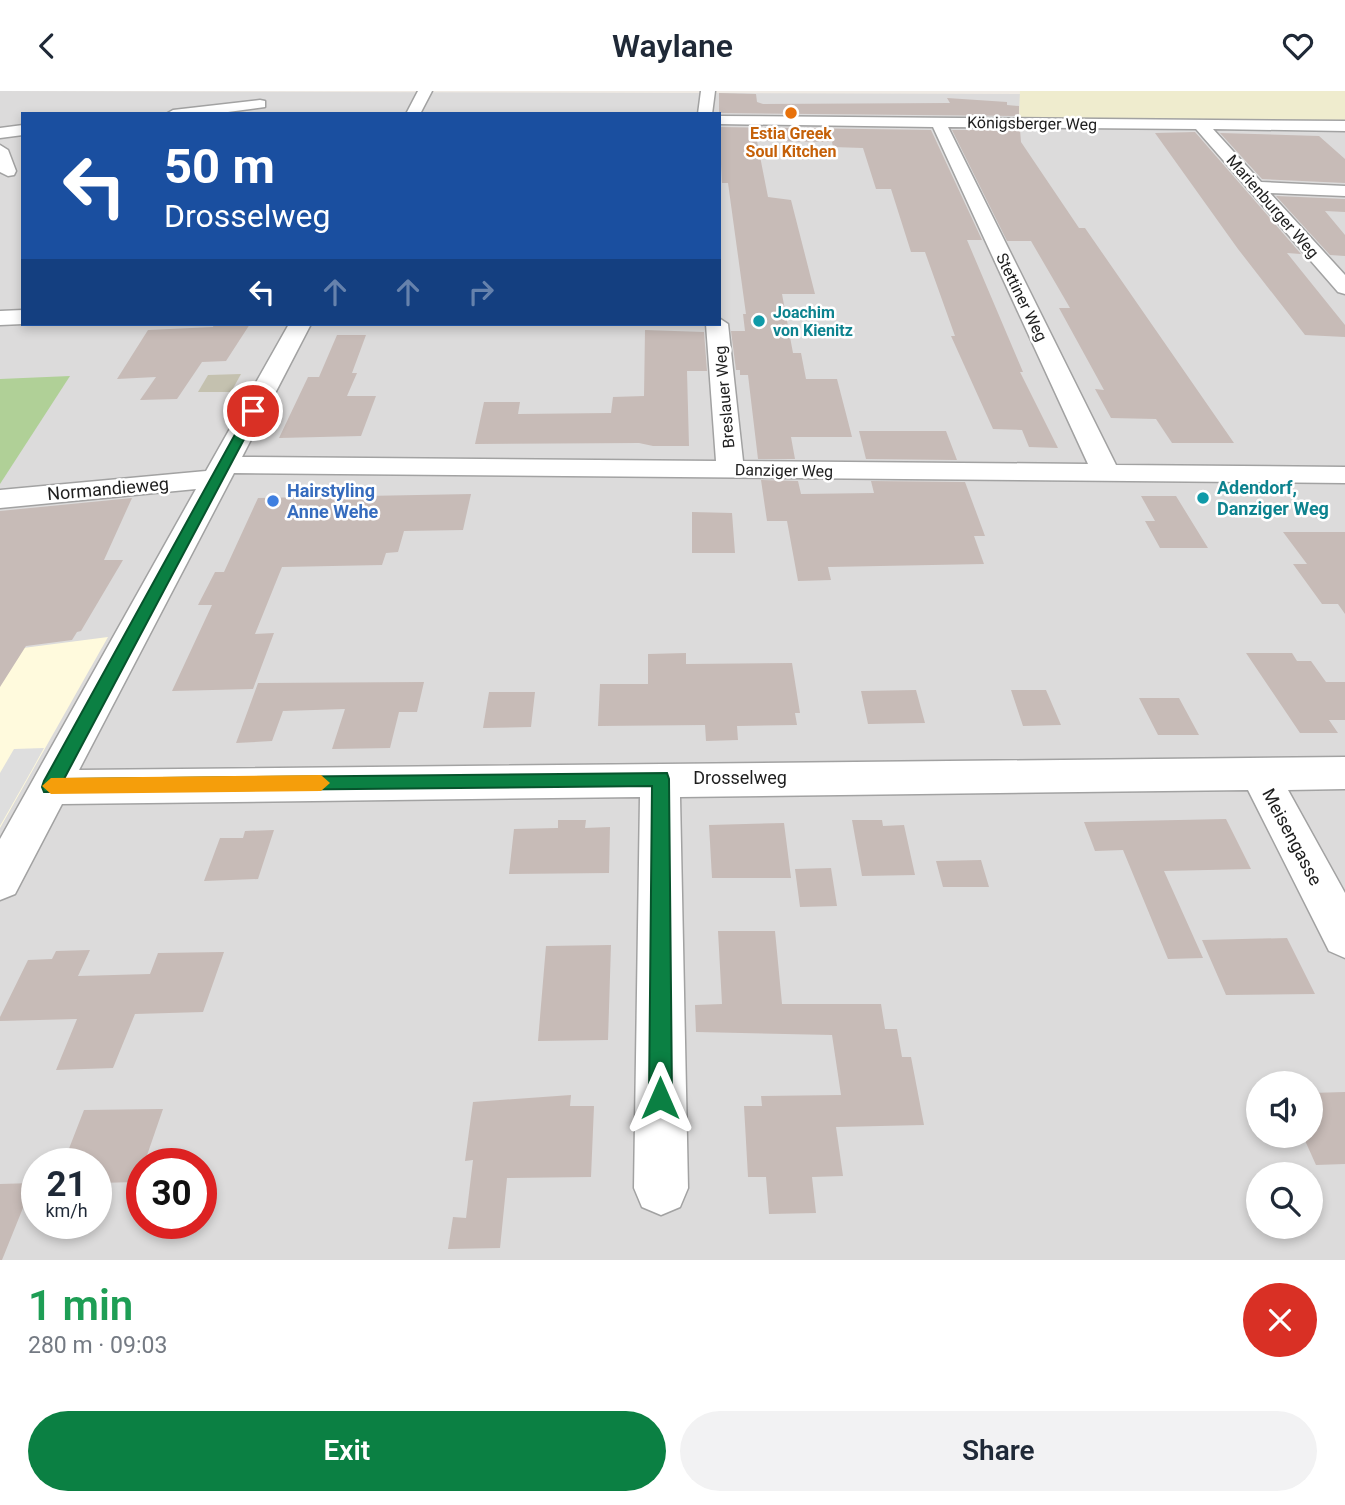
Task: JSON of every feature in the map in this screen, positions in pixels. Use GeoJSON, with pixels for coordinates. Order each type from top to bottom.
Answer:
{"type":"FeatureCollection","features":[{"type":"Feature","properties":{"kind":"street"},"geometry":{"type":"LineString","coordinates":[[414,112],[425,91]]}},
{"type":"Feature","properties":{"kind":"street"},"geometry":{"type":"LineString","coordinates":[[705,112],[708,91]]}},
{"type":"Feature","properties":{"kind":"street"},"geometry":{"type":"LineString","coordinates":[[190,112],[260,104]]}},
{"type":"Feature","properties":{"kind":"street","name":"Königsberger Weg"},"geometry":{"type":"LineString","coordinates":[[721,120],[1345,126]]}},
{"type":"Feature","properties":{"kind":"street","name":"Stettiner Weg"},"geometry":{"type":"LineString","coordinates":[[938,121],[1106,473]]}},
{"type":"Feature","properties":{"kind":"street","name":"Marienburger Weg"},"geometry":{"type":"LineString","coordinates":[[1201,125],[1345,288]]}},
{"type":"Feature","properties":{"kind":"street"},"geometry":{"type":"LineString","coordinates":[[0,133],[21,130]]}},
{"type":"Feature","properties":{"kind":"street"},"geometry":{"type":"LineString","coordinates":[[0,150],[10,173]]}},
{"type":"Feature","properties":{"kind":"street"},"geometry":{"type":"LineString","coordinates":[[1256,187],[1345,191]]}},
{"type":"Feature","properties":{"kind":"street"},"geometry":{"type":"LineString","coordinates":[[0,318],[21,317]]}},
{"type":"Feature","properties":{"kind":"street"},"geometry":{"type":"LineString","coordinates":[[0,880],[299,326]]}},
{"type":"Feature","properties":{"kind":"street","name":"Breslauer Weg"},"geometry":{"type":"LineString","coordinates":[[717,326],[730,469]]}},
{"type":"Feature","properties":{"kind":"street","name":"Danziger Weg"},"geometry":{"type":"LineString","coordinates":[[220,472],[730,469],[1345,475]]}},
{"type":"Feature","properties":{"kind":"street","name":"Normandieweg"},"geometry":{"type":"LineString","coordinates":[[0,499],[220,472]]}},
{"type":"Feature","properties":{"kind":"street","name":"Drosselweg"},"geometry":{"type":"LineString","coordinates":[[50,787],[1345,773]]}},
{"type":"Feature","properties":{"kind":"street","name":"Meisengasse"},"geometry":{"type":"LineString","coordinates":[[1258,774],[1345,936]]}},
{"type":"Feature","properties":{"kind":"street"},"geometry":{"type":"LineString","coordinates":[[660,779],[661,1188]]}},
{"type":"Feature","properties":{"kind":"shaded area"},"geometry":{"type":"Polygon","coordinates":[[[0,91],[1020,94],[1019,121],[1345,129],[1345,1260],[0,1260],[0,91]]]}},
{"type":"Feature","properties":{"kind":"shaded area"},"geometry":{"type":"Polygon","coordinates":[[[1020,91],[1345,91],[1345,123],[1019,121],[1020,91]]]}},
{"type":"Feature","properties":{"kind":"shaded area"},"geometry":{"type":"Polygon","coordinates":[[[241,374],[231,392],[198,392],[208,375],[241,374]]]}},
{"type":"Feature","properties":{"kind":"shaded area"},"geometry":{"type":"Polygon","coordinates":[[[108,637],[0,828],[0,651],[108,637]]]}},
{"type":"Feature","properties":{"kind":"shaded area"},"geometry":{"type":"Polygon","coordinates":[[[44,748],[0,826],[0,773],[14,749],[44,748]]]}},
{"type":"Feature","properties":{"kind":"green space"},"geometry":{"type":"Polygon","coordinates":[[[70,376],[0,484],[0,379],[70,376]]]}},
{"type":"Feature","properties":{"kind":"building"},"geometry":{"type":"Polygon","coordinates":[[[719,93],[756,94],[757,102],[763,104],[950,103],[947,98],[1007,102],[1007,105],[1019,106],[1019,116],[719,112],[719,93]]]}},
{"type":"Feature","properties":{"kind":"building"},"geometry":{"type":"Polygon","coordinates":[[[721,127],[931,130],[982,240],[967,240],[1023,372],[1020,372],[1058,448],[1029,447],[1022,430],[993,429],[951,336],[955,336],[925,252],[911,252],[891,189],[876,189],[863,148],[833,147],[832,142],[757,141],[768,197],[791,200],[815,294],[782,294],[793,353],[801,353],[806,379],[837,379],[852,437],[791,437],[795,459],[758,459],[748,375],[740,375],[740,370],[736,370],[731,331],[745,331],[743,314],[746,314],[728,183],[722,183],[721,127]]]}},
{"type":"Feature","properties":{"kind":"building"},"geometry":{"type":"Polygon","coordinates":[[[952,130],[1020,130],[1021,142],[1079,228],[1085,228],[1234,443],[1172,443],[1156,419],[1111,418],[1095,389],[1104,390],[1059,308],[1070,308],[1031,241],[1007,241],[952,130]]]}},
{"type":"Feature","properties":{"kind":"building"},"geometry":{"type":"Polygon","coordinates":[[[1195,132],[1301,254],[1287,253],[1345,325],[1345,337],[1305,335],[1238,249],[1155,133],[1195,132]]]}},
{"type":"Feature","properties":{"kind":"building"},"geometry":{"type":"Polygon","coordinates":[[[1220,133],[1319,136],[1345,159],[1345,183],[1262,179],[1220,133]]]}},
{"type":"Feature","properties":{"kind":"building"},"geometry":{"type":"Polygon","coordinates":[[[1276,196],[1345,199],[1345,212],[1325,211],[1345,235],[1345,256],[1330,255],[1276,196]]]}},
{"type":"Feature","properties":{"kind":"building"},"geometry":{"type":"Polygon","coordinates":[[[249,326],[226,361],[202,362],[177,399],[140,400],[156,377],[117,379],[148,330],[249,326]]]}},
{"type":"Feature","properties":{"kind":"building"},"geometry":{"type":"Polygon","coordinates":[[[645,330],[704,332],[707,371],[687,371],[689,446],[653,446],[639,443],[475,444],[484,402],[520,402],[518,414],[611,413],[613,397],[644,396],[645,330]]]}},
{"type":"Feature","properties":{"kind":"building"},"geometry":{"type":"Polygon","coordinates":[[[337,335],[366,335],[352,373],[357,373],[347,396],[376,396],[361,436],[279,438],[308,377],[319,377],[337,335]]]}},
{"type":"Feature","properties":{"kind":"building"},"geometry":{"type":"Polygon","coordinates":[[[859,431],[946,431],[957,460],[866,459],[859,431]]]}},
{"type":"Feature","properties":{"kind":"building"},"geometry":{"type":"Polygon","coordinates":[[[761,480],[798,481],[801,494],[874,493],[871,481],[965,482],[985,536],[974,536],[984,564],[828,567],[831,580],[798,581],[787,521],[767,521],[761,480]]]}},
{"type":"Feature","properties":{"kind":"building"},"geometry":{"type":"Polygon","coordinates":[[[471,494],[463,530],[404,531],[398,552],[386,553],[382,565],[282,567],[255,634],[274,633],[253,689],[172,691],[212,605],[198,605],[215,572],[224,572],[258,498],[471,494]]]}},
{"type":"Feature","properties":{"kind":"building"},"geometry":{"type":"Polygon","coordinates":[[[1141,496],[1176,496],[1208,548],[1160,548],[1145,521],[1155,521],[1141,496]]]}},
{"type":"Feature","properties":{"kind":"building"},"geometry":{"type":"Polygon","coordinates":[[[132,498],[104,560],[123,560],[81,631],[77,632],[72,640],[26,646],[0,687],[0,511],[132,498]]]}},
{"type":"Feature","properties":{"kind":"building"},"geometry":{"type":"Polygon","coordinates":[[[692,512],[732,513],[735,553],[692,553],[692,512]]]}},
{"type":"Feature","properties":{"kind":"building"},"geometry":{"type":"Polygon","coordinates":[[[1283,532],[1345,532],[1345,614],[1338,604],[1322,604],[1293,564],[1307,564],[1283,532]]]}},
{"type":"Feature","properties":{"kind":"building"},"geometry":{"type":"Polygon","coordinates":[[[686,653],[686,664],[792,663],[800,713],[795,713],[797,725],[737,726],[738,740],[706,741],[705,725],[598,726],[600,684],[648,684],[648,654],[686,653]]]}},
{"type":"Feature","properties":{"kind":"building"},"geometry":{"type":"Polygon","coordinates":[[[1246,653],[1292,653],[1297,661],[1311,661],[1326,682],[1345,682],[1345,720],[1329,720],[1338,733],[1300,733],[1246,653]]]}},
{"type":"Feature","properties":{"kind":"building"},"geometry":{"type":"Polygon","coordinates":[[[424,682],[417,712],[399,712],[390,748],[332,749],[345,709],[283,711],[272,741],[236,743],[258,683],[424,682]]]}},
{"type":"Feature","properties":{"kind":"building"},"geometry":{"type":"Polygon","coordinates":[[[916,690],[925,723],[868,724],[861,691],[916,690]]]}},
{"type":"Feature","properties":{"kind":"building"},"geometry":{"type":"Polygon","coordinates":[[[1011,690],[1046,690],[1061,725],[1023,726],[1011,690]]]}},
{"type":"Feature","properties":{"kind":"building"},"geometry":{"type":"Polygon","coordinates":[[[489,692],[535,692],[531,727],[483,728],[489,692]]]}},
{"type":"Feature","properties":{"kind":"building"},"geometry":{"type":"Polygon","coordinates":[[[1139,698],[1179,698],[1199,735],[1158,735],[1139,698]]]}},
{"type":"Feature","properties":{"kind":"building"},"geometry":{"type":"Polygon","coordinates":[[[1226,819],[1251,869],[1164,871],[1203,958],[1168,959],[1123,850],[1095,851],[1084,822],[1226,819]]]}},
{"type":"Feature","properties":{"kind":"building"},"geometry":{"type":"Polygon","coordinates":[[[558,820],[586,820],[585,828],[610,827],[609,873],[509,874],[514,829],[558,828],[558,820]]]}},
{"type":"Feature","properties":{"kind":"building"},"geometry":{"type":"Polygon","coordinates":[[[852,820],[882,820],[883,826],[904,825],[915,875],[862,876],[852,820]]]}},
{"type":"Feature","properties":{"kind":"building"},"geometry":{"type":"Polygon","coordinates":[[[784,823],[791,878],[712,878],[709,825],[784,823]]]}},
{"type":"Feature","properties":{"kind":"building"},"geometry":{"type":"Polygon","coordinates":[[[274,830],[258,879],[204,881],[220,838],[243,838],[245,831],[274,830]]]}},
{"type":"Feature","properties":{"kind":"building"},"geometry":{"type":"Polygon","coordinates":[[[981,860],[989,887],[943,887],[936,861],[981,860]]]}},
{"type":"Feature","properties":{"kind":"building"},"geometry":{"type":"Polygon","coordinates":[[[831,868],[837,906],[800,907],[795,869],[831,868]]]}},
{"type":"Feature","properties":{"kind":"building"},"geometry":{"type":"Polygon","coordinates":[[[718,931],[775,931],[782,1004],[881,1004],[885,1029],[897,1029],[902,1057],[911,1057],[924,1125],[836,1127],[843,1176],[812,1177],[816,1213],[769,1214],[766,1177],[748,1177],[744,1106],[762,1106],[761,1096],[841,1095],[832,1035],[696,1032],[695,1005],[722,1004],[718,931]]]}},
{"type":"Feature","properties":{"kind":"building"},"geometry":{"type":"Polygon","coordinates":[[[1287,938],[1315,994],[1226,995],[1202,940],[1287,938]]]}},
{"type":"Feature","properties":{"kind":"building"},"geometry":{"type":"Polygon","coordinates":[[[611,945],[608,1040],[538,1041],[546,946],[611,945]]]}},
{"type":"Feature","properties":{"kind":"building"},"geometry":{"type":"Polygon","coordinates":[[[90,950],[78,976],[150,974],[158,953],[224,952],[203,1012],[135,1014],[113,1068],[56,1070],[77,1019],[0,1021],[0,1017],[28,960],[52,959],[56,951],[90,950]]]}},
{"type":"Feature","properties":{"kind":"building"},"geometry":{"type":"Polygon","coordinates":[[[1345,1092],[1345,1164],[1323,1165],[1323,1162],[1315,1162],[1308,1148],[1323,1148],[1323,1093],[1345,1092]]]}},
{"type":"Feature","properties":{"kind":"building"},"geometry":{"type":"Polygon","coordinates":[[[571,1095],[570,1106],[594,1106],[591,1177],[507,1178],[500,1248],[448,1249],[453,1217],[466,1218],[473,1160],[465,1161],[473,1102],[571,1095]]]}},
{"type":"Feature","properties":{"kind":"building"},"geometry":{"type":"Polygon","coordinates":[[[163,1109],[150,1148],[126,1148],[126,1182],[112,1183],[112,1148],[69,1148],[84,1110],[163,1109]]]}},
{"type":"Feature","properties":{"kind":"building"},"geometry":{"type":"Polygon","coordinates":[[[21,1183],[21,1213],[2,1260],[0,1260],[0,1184],[21,1183]]]}},
{"type":"Feature","properties":{"kind":"slow traffic"},"geometry":{"type":"LineString","coordinates":[[51,786],[321,783]]}},
{"type":"Feature","properties":{"kind":"place","name":"Estia Greek Soul Kitchen"},"geometry":{"type":"Point","coordinates":[791,113]}},
{"type":"Feature","properties":{"kind":"place","name":"Joachim von Kienitz"},"geometry":{"type":"Point","coordinates":[759,321]}},
{"type":"Feature","properties":{"kind":"place","name":"Adendorf, Danziger Weg"},"geometry":{"type":"Point","coordinates":[1203,498]}},
{"type":"Feature","properties":{"kind":"place","name":"Hairstyling Anne Wehe"},"geometry":{"type":"Point","coordinates":[273,501]}},
{"type":"Feature","properties":{"kind":"route"},"geometry":{"type":"LineString","coordinates":[[253,411],[50,787],[660,779],[660,1098]]}}]}
